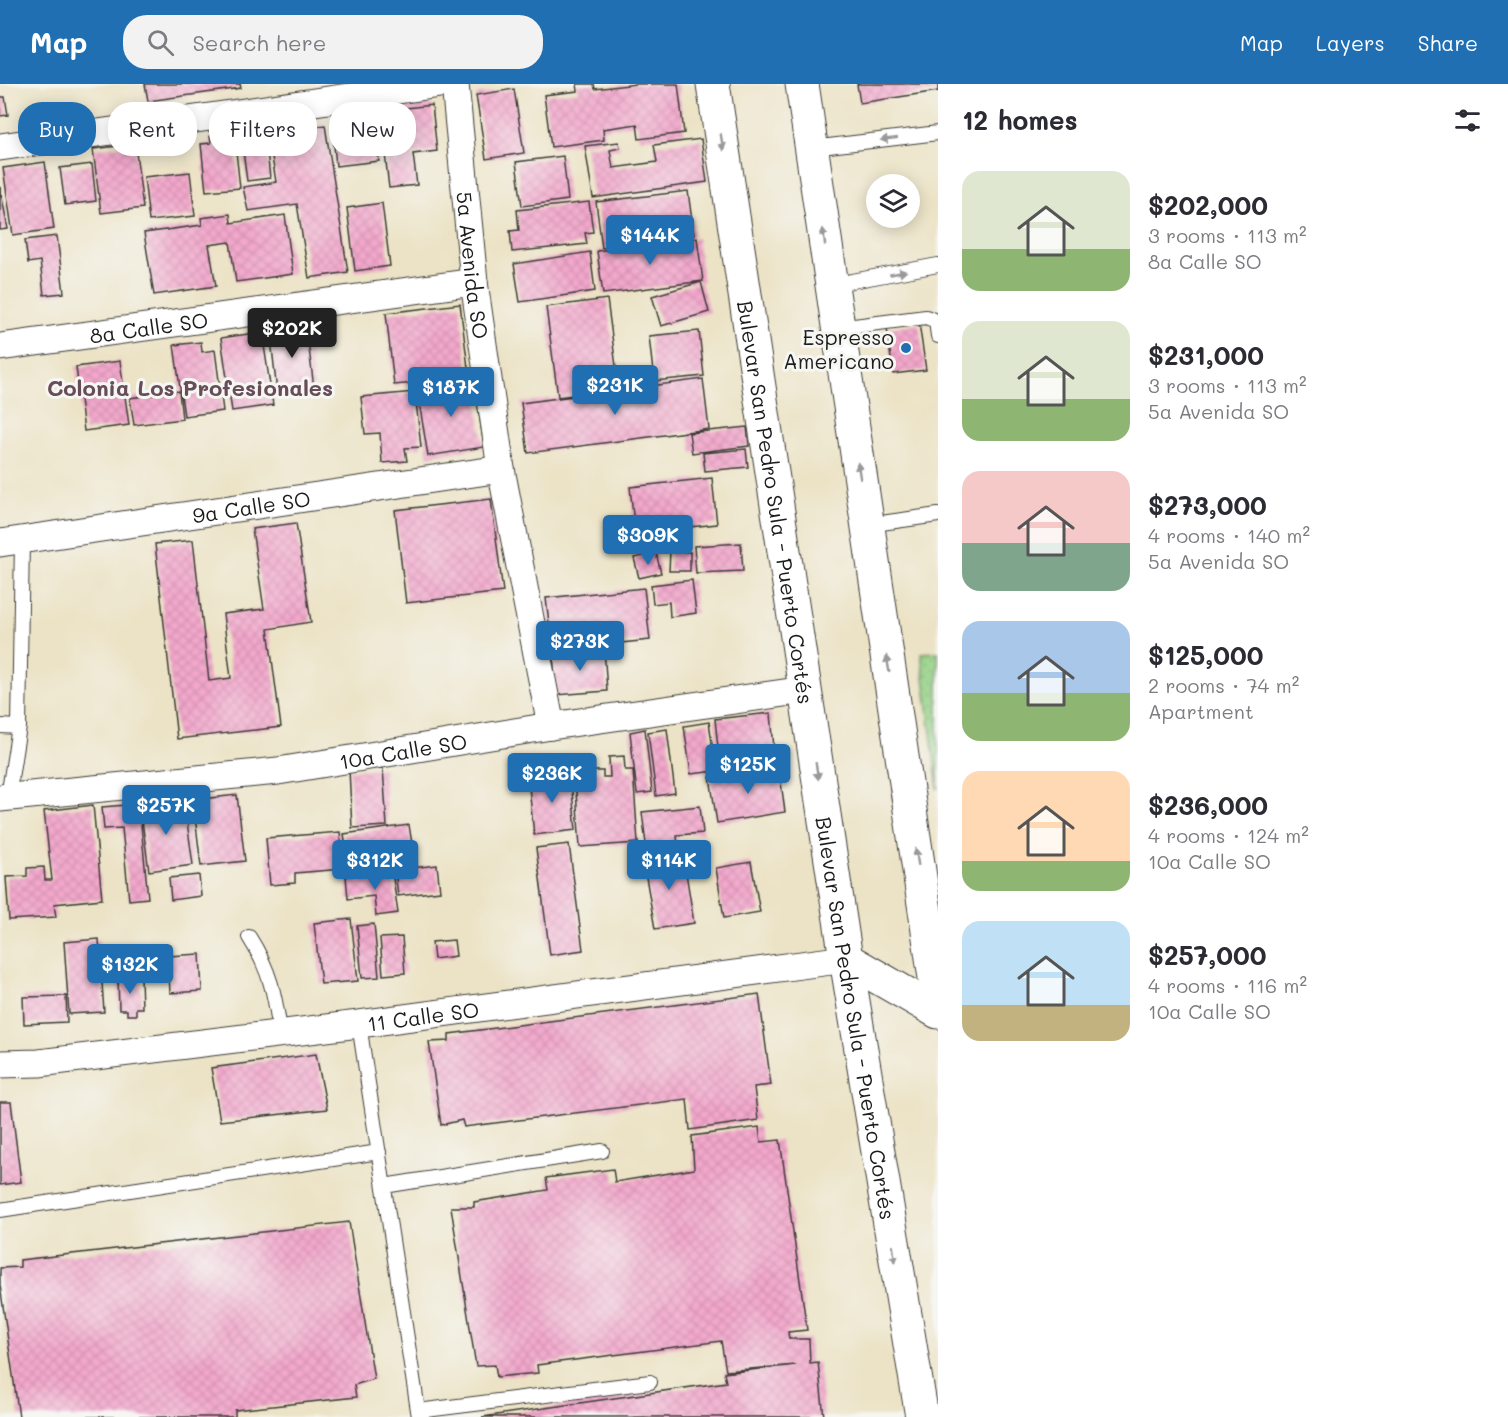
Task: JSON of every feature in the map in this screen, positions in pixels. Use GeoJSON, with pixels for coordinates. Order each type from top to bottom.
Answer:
{"type":"FeatureCollection","features":[{"type":"Feature","properties":{"kind":"main road","name":"Bulevar San Pedro Sula - Puerto Cortés"},"geometry":{"type":"LineString","coordinates":[[713,84],[846,959],[922,1417]]}},
{"type":"Feature","properties":{"kind":"main road"},"geometry":{"type":"LineString","coordinates":[[802,84],[938,998]]}},
{"type":"Feature","properties":{"kind":"main road"},"geometry":{"type":"LineString","coordinates":[[846,959],[938,1012]]}},
{"type":"Feature","properties":{"kind":"street"},"geometry":{"type":"LineString","coordinates":[[0,147],[440,84]]}},
{"type":"Feature","properties":{"kind":"street","name":"5a Avenida SO"},"geometry":{"type":"LineString","coordinates":[[455,84],[474,282],[501,469],[550,726]]}},
{"type":"Feature","properties":{"kind":"street","name":"8a Calle SO"},"geometry":{"type":"LineString","coordinates":[[0,347],[474,282]]}},
{"type":"Feature","properties":{"kind":"street","name":"9a Calle SO"},"geometry":{"type":"LineString","coordinates":[[11,542],[501,469]]}},
{"type":"Feature","properties":{"kind":"street","name":"10a Calle SO"},"geometry":{"type":"LineString","coordinates":[[4,798],[278,771],[550,726],[805,690]]}},
{"type":"Feature","properties":{"kind":"street","name":"11 Calle SO"},"geometry":{"type":"LineString","coordinates":[[0,1064],[39,1062],[359,1024],[846,959]]}},
{"type":"Feature","properties":{"kind":"lane"},"geometry":{"type":"LineString","coordinates":[[811,148],[938,133]]}},
{"type":"Feature","properties":{"kind":"lane"},"geometry":{"type":"LineString","coordinates":[[831,285],[938,265]]}},
{"type":"Feature","properties":{"kind":"lane"},"geometry":{"type":"LineString","coordinates":[[838,328],[915,317],[936,321],[938,336]]}},
{"type":"Feature","properties":{"kind":"lane"},"geometry":{"type":"LineString","coordinates":[[867,525],[938,514]]}},
{"type":"Feature","properties":{"kind":"lane"},"geometry":{"type":"LineString","coordinates":[[4,798],[19,727],[11,542]]}},
{"type":"Feature","properties":{"kind":"lane"},"geometry":{"type":"LineString","coordinates":[[0,726],[19,727]]}},
{"type":"Feature","properties":{"kind":"lane"},"geometry":{"type":"LineString","coordinates":[[249,937],[266,964],[276,1002],[280,1032]]}},
{"type":"Feature","properties":{"kind":"lane"},"geometry":{"type":"LineString","coordinates":[[359,1024],[418,1414],[650,1382]]}},
{"type":"Feature","properties":{"kind":"lane"},"geometry":{"type":"LineString","coordinates":[[384,1186],[602,1151]]}},
{"type":"Feature","properties":{"kind":"lane"},"geometry":{"type":"LineString","coordinates":[[0,1210],[379,1152]]}},
{"type":"Feature","properties":{"kind":"green space"},"geometry":{"type":"Polygon","coordinates":[[[938,652],[938,790],[921,653],[938,652]]]}},
{"type":"Feature","properties":{"kind":"building"},"geometry":{"type":"Polygon","coordinates":[[[145,84],[240,84],[241,88],[148,101],[145,84]]]}},
{"type":"Feature","properties":{"kind":"building"},"geometry":{"type":"Polygon","coordinates":[[[577,84],[594,84],[595,89],[636,84],[678,84],[684,133],[639,139],[637,124],[603,129],[604,140],[551,147],[544,95],[578,91],[577,84]]]}},
{"type":"Feature","properties":{"kind":"building"},"geometry":{"type":"Polygon","coordinates":[[[857,84],[938,84],[938,91],[860,103],[857,84]]]}},
{"type":"Feature","properties":{"kind":"building"},"geometry":{"type":"Polygon","coordinates":[[[514,89],[524,153],[486,159],[476,95],[514,89]]]}},
{"type":"Feature","properties":{"kind":"building"},"geometry":{"type":"Polygon","coordinates":[[[0,97],[5,97],[8,115],[0,116],[0,97]]]}},
{"type":"Feature","properties":{"kind":"building"},"geometry":{"type":"Polygon","coordinates":[[[432,105],[437,151],[416,154],[416,107],[432,105]]]}},
{"type":"Feature","properties":{"kind":"building"},"geometry":{"type":"Polygon","coordinates":[[[325,125],[348,272],[309,278],[297,204],[248,211],[243,187],[276,182],[272,156],[317,156],[317,126],[325,125]]]}},
{"type":"Feature","properties":{"kind":"building"},"geometry":{"type":"Polygon","coordinates":[[[701,139],[707,182],[593,198],[585,146],[619,142],[620,148],[610,150],[613,168],[657,162],[654,145],[701,139]]]}},
{"type":"Feature","properties":{"kind":"building"},"geometry":{"type":"Polygon","coordinates":[[[209,143],[209,156],[237,156],[240,188],[206,191],[201,144],[209,143]]]}},
{"type":"Feature","properties":{"kind":"building"},"geometry":{"type":"Polygon","coordinates":[[[108,147],[108,156],[136,156],[143,208],[101,213],[94,156],[96,156],[96,149],[108,147]]]}},
{"type":"Feature","properties":{"kind":"building"},"geometry":{"type":"Polygon","coordinates":[[[244,156],[268,156],[270,178],[247,181],[244,156]]]}},
{"type":"Feature","properties":{"kind":"building"},"geometry":{"type":"Polygon","coordinates":[[[335,156],[379,156],[379,161],[336,166],[335,156]]]}},
{"type":"Feature","properties":{"kind":"building"},"geometry":{"type":"Polygon","coordinates":[[[385,156],[413,156],[417,185],[389,188],[385,156]]]}},
{"type":"Feature","properties":{"kind":"building"},"geometry":{"type":"Polygon","coordinates":[[[563,156],[568,200],[522,206],[516,162],[563,156]]]}},
{"type":"Feature","properties":{"kind":"building"},"geometry":{"type":"Polygon","coordinates":[[[45,162],[54,229],[13,235],[3,168],[45,162]]]}},
{"type":"Feature","properties":{"kind":"building"},"geometry":{"type":"Polygon","coordinates":[[[92,164],[96,201],[65,205],[60,168],[92,164]]]}},
{"type":"Feature","properties":{"kind":"building"},"geometry":{"type":"Polygon","coordinates":[[[190,172],[195,216],[149,221],[144,177],[190,172]]]}},
{"type":"Feature","properties":{"kind":"building"},"geometry":{"type":"Polygon","coordinates":[[[0,187],[8,229],[0,230],[0,187]]]}},
{"type":"Feature","properties":{"kind":"building"},"geometry":{"type":"Polygon","coordinates":[[[688,191],[694,236],[602,248],[596,202],[688,191]]]}},
{"type":"Feature","properties":{"kind":"building"},"geometry":{"type":"Polygon","coordinates":[[[589,202],[593,232],[585,233],[587,244],[512,252],[510,231],[519,230],[517,210],[589,202]]]}},
{"type":"Feature","properties":{"kind":"building"},"geometry":{"type":"Polygon","coordinates":[[[382,203],[390,266],[355,271],[347,208],[382,203]]]}},
{"type":"Feature","properties":{"kind":"building"},"geometry":{"type":"Polygon","coordinates":[[[230,214],[231,223],[285,215],[293,274],[236,282],[230,242],[209,245],[216,286],[154,295],[144,233],[202,225],[201,218],[230,214]]]}},
{"type":"Feature","properties":{"kind":"building"},"geometry":{"type":"Polygon","coordinates":[[[57,236],[64,293],[44,295],[40,261],[28,263],[25,240],[57,236]]]}},
{"type":"Feature","properties":{"kind":"building"},"geometry":{"type":"Polygon","coordinates":[[[697,238],[703,281],[603,294],[597,251],[697,238]]]}},
{"type":"Feature","properties":{"kind":"building"},"geometry":{"type":"Polygon","coordinates":[[[590,252],[595,291],[520,302],[514,264],[590,252]]]}},
{"type":"Feature","properties":{"kind":"building"},"geometry":{"type":"Polygon","coordinates":[[[701,282],[709,312],[661,326],[652,296],[701,282]]]}},
{"type":"Feature","properties":{"kind":"building"},"geometry":{"type":"Polygon","coordinates":[[[607,299],[619,389],[558,397],[546,307],[607,299]]]}},
{"type":"Feature","properties":{"kind":"building"},"geometry":{"type":"Polygon","coordinates":[[[460,304],[468,368],[435,372],[436,381],[394,385],[386,313],[460,304]]]}},
{"type":"Feature","properties":{"kind":"building"},"geometry":{"type":"Polygon","coordinates":[[[919,323],[926,370],[893,374],[887,328],[919,323]]]}},
{"type":"Feature","properties":{"kind":"building"},"geometry":{"type":"Polygon","coordinates":[[[306,325],[314,388],[277,392],[270,330],[306,325]]]}},
{"type":"Feature","properties":{"kind":"building"},"geometry":{"type":"Polygon","coordinates":[[[699,331],[704,376],[654,381],[649,336],[699,331]]]}},
{"type":"Feature","properties":{"kind":"building"},"geometry":{"type":"Polygon","coordinates":[[[262,332],[273,405],[232,411],[221,338],[262,332]]]}},
{"type":"Feature","properties":{"kind":"building"},"geometry":{"type":"Polygon","coordinates":[[[201,342],[202,352],[215,350],[223,411],[184,416],[174,345],[201,342]]]}},
{"type":"Feature","properties":{"kind":"building"},"geometry":{"type":"Polygon","coordinates":[[[120,361],[129,425],[84,431],[76,367],[120,361]]]}},
{"type":"Feature","properties":{"kind":"building"},"geometry":{"type":"Polygon","coordinates":[[[703,379],[709,429],[528,453],[521,403],[703,379]]]}},
{"type":"Feature","properties":{"kind":"building"},"geometry":{"type":"Polygon","coordinates":[[[474,380],[484,447],[428,456],[417,389],[474,380]]]}},
{"type":"Feature","properties":{"kind":"building"},"geometry":{"type":"Polygon","coordinates":[[[179,391],[182,419],[134,425],[130,398],[179,391]]]}},
{"type":"Feature","properties":{"kind":"building"},"geometry":{"type":"Polygon","coordinates":[[[415,392],[421,447],[405,448],[407,461],[382,463],[380,433],[365,434],[361,397],[415,392]]]}},
{"type":"Feature","properties":{"kind":"building"},"geometry":{"type":"Polygon","coordinates":[[[747,427],[749,446],[692,453],[689,433],[747,427]]]}},
{"type":"Feature","properties":{"kind":"building"},"geometry":{"type":"Polygon","coordinates":[[[746,449],[748,467],[705,471],[703,453],[746,449]]]}},
{"type":"Feature","properties":{"kind":"building"},"geometry":{"type":"Polygon","coordinates":[[[712,478],[717,524],[635,533],[630,487],[712,478]]]}},
{"type":"Feature","properties":{"kind":"building"},"geometry":{"type":"Polygon","coordinates":[[[491,499],[503,592],[406,603],[395,510],[491,499]]]}},
{"type":"Feature","properties":{"kind":"building"},"geometry":{"type":"Polygon","coordinates":[[[296,523],[311,622],[268,629],[281,727],[177,739],[155,544],[193,540],[209,681],[231,678],[223,614],[264,609],[252,529],[296,523]]]}},
{"type":"Feature","properties":{"kind":"building"},"geometry":{"type":"Polygon","coordinates":[[[741,543],[743,571],[696,573],[694,546],[741,543]]]}},
{"type":"Feature","properties":{"kind":"building"},"geometry":{"type":"Polygon","coordinates":[[[670,551],[690,552],[690,571],[669,571],[670,551]]]}},
{"type":"Feature","properties":{"kind":"building"},"geometry":{"type":"Polygon","coordinates":[[[656,553],[661,573],[639,578],[634,558],[656,553]]]}},
{"type":"Feature","properties":{"kind":"building"},"geometry":{"type":"Polygon","coordinates":[[[692,580],[696,613],[670,617],[669,602],[653,604],[651,585],[692,580]]]}},
{"type":"Feature","properties":{"kind":"building"},"geometry":{"type":"Polygon","coordinates":[[[644,588],[650,640],[552,650],[546,598],[644,588]]]}},
{"type":"Feature","properties":{"kind":"building"},"geometry":{"type":"Polygon","coordinates":[[[604,648],[607,691],[556,695],[553,652],[604,648]]]}},
{"type":"Feature","properties":{"kind":"building"},"geometry":{"type":"Polygon","coordinates":[[[771,713],[775,761],[720,766],[715,719],[771,713]]]}},
{"type":"Feature","properties":{"kind":"building"},"geometry":{"type":"Polygon","coordinates":[[[709,722],[716,771],[691,774],[684,726],[709,722]]]}},
{"type":"Feature","properties":{"kind":"building"},"geometry":{"type":"Polygon","coordinates":[[[645,729],[652,792],[637,794],[630,732],[645,729]]]}},
{"type":"Feature","properties":{"kind":"building"},"geometry":{"type":"Polygon","coordinates":[[[667,729],[675,793],[656,796],[648,732],[667,729]]]}},
{"type":"Feature","properties":{"kind":"building"},"geometry":{"type":"Polygon","coordinates":[[[624,756],[625,770],[633,770],[638,843],[580,847],[575,778],[591,777],[591,771],[603,771],[603,777],[610,777],[609,757],[624,756]]]}},
{"type":"Feature","properties":{"kind":"building"},"geometry":{"type":"Polygon","coordinates":[[[779,767],[785,812],[717,823],[710,777],[779,767]]]}},
{"type":"Feature","properties":{"kind":"building"},"geometry":{"type":"Polygon","coordinates":[[[383,768],[387,826],[352,828],[349,770],[383,768]]]}},
{"type":"Feature","properties":{"kind":"building"},"geometry":{"type":"Polygon","coordinates":[[[570,773],[576,830],[534,835],[528,777],[570,773]]]}},
{"type":"Feature","properties":{"kind":"building"},"geometry":{"type":"Polygon","coordinates":[[[237,795],[245,861],[201,866],[193,800],[237,795]]]}},
{"type":"Feature","properties":{"kind":"building"},"geometry":{"type":"Polygon","coordinates":[[[184,800],[193,865],[149,871],[140,806],[184,800]]]}},
{"type":"Feature","properties":{"kind":"building"},"geometry":{"type":"Polygon","coordinates":[[[139,804],[148,898],[129,900],[122,828],[104,829],[102,807],[139,804]]]}},
{"type":"Feature","properties":{"kind":"building"},"geometry":{"type":"Polygon","coordinates":[[[93,805],[102,899],[54,904],[56,917],[9,920],[6,877],[27,876],[27,868],[44,867],[45,880],[52,880],[44,811],[93,805]]]}},
{"type":"Feature","properties":{"kind":"building"},"geometry":{"type":"Polygon","coordinates":[[[700,806],[703,833],[677,835],[678,848],[647,852],[642,812],[700,806]]]}},
{"type":"Feature","properties":{"kind":"building"},"geometry":{"type":"Polygon","coordinates":[[[409,825],[414,856],[349,865],[344,834],[409,825]]]}},
{"type":"Feature","properties":{"kind":"building"},"geometry":{"type":"Polygon","coordinates":[[[340,832],[343,869],[295,873],[295,883],[270,885],[266,838],[340,832]]]}},
{"type":"Feature","properties":{"kind":"building"},"geometry":{"type":"Polygon","coordinates":[[[569,844],[583,950],[550,955],[536,848],[569,844]]]}},
{"type":"Feature","properties":{"kind":"building"},"geometry":{"type":"Polygon","coordinates":[[[683,854],[694,923],[655,929],[643,860],[683,854]]]}},
{"type":"Feature","properties":{"kind":"building"},"geometry":{"type":"Polygon","coordinates":[[[751,862],[760,912],[724,918],[716,868],[751,862]]]}},
{"type":"Feature","properties":{"kind":"building"},"geometry":{"type":"Polygon","coordinates":[[[437,865],[440,891],[398,896],[395,870],[437,865]]]}},
{"type":"Feature","properties":{"kind":"building"},"geometry":{"type":"Polygon","coordinates":[[[392,871],[398,913],[376,916],[374,896],[348,899],[346,876],[392,871]]]}},
{"type":"Feature","properties":{"kind":"building"},"geometry":{"type":"Polygon","coordinates":[[[199,875],[201,896],[171,900],[169,878],[199,875]]]}},
{"type":"Feature","properties":{"kind":"building"},"geometry":{"type":"Polygon","coordinates":[[[351,919],[358,981],[321,984],[314,923],[351,919]]]}},
{"type":"Feature","properties":{"kind":"building"},"geometry":{"type":"Polygon","coordinates":[[[374,924],[379,977],[362,978],[357,926],[374,924]]]}},
{"type":"Feature","properties":{"kind":"building"},"geometry":{"type":"Polygon","coordinates":[[[402,937],[405,973],[383,975],[380,938],[402,937]]]}},
{"type":"Feature","properties":{"kind":"building"},"geometry":{"type":"Polygon","coordinates":[[[99,939],[104,1012],[69,1014],[64,942],[99,939]]]}},
{"type":"Feature","properties":{"kind":"building"},"geometry":{"type":"Polygon","coordinates":[[[454,940],[456,956],[434,959],[432,942],[454,940]]]}},
{"type":"Feature","properties":{"kind":"building"},"geometry":{"type":"Polygon","coordinates":[[[200,954],[202,991],[170,993],[168,956],[200,954]]]}},
{"type":"Feature","properties":{"kind":"building"},"geometry":{"type":"Polygon","coordinates":[[[141,977],[142,1008],[136,1008],[136,1015],[127,1015],[127,1010],[119,1010],[118,978],[141,977]]]}},
{"type":"Feature","properties":{"kind":"building"},"geometry":{"type":"Polygon","coordinates":[[[759,994],[771,1085],[754,1087],[758,1120],[690,1130],[687,1099],[464,1127],[462,1120],[441,1125],[429,1042],[449,1041],[449,1034],[759,994]]]}},
{"type":"Feature","properties":{"kind":"building"},"geometry":{"type":"Polygon","coordinates":[[[66,996],[67,1022],[24,1024],[23,997],[66,996]]]}},
{"type":"Feature","properties":{"kind":"building"},"geometry":{"type":"Polygon","coordinates":[[[316,1054],[327,1109],[220,1121],[211,1068],[316,1054]]]}},
{"type":"Feature","properties":{"kind":"building"},"geometry":{"type":"Polygon","coordinates":[[[0,1102],[11,1102],[21,1182],[0,1185],[0,1102]]]}},
{"type":"Feature","properties":{"kind":"building"},"geometry":{"type":"Polygon","coordinates":[[[759,1127],[761,1142],[780,1140],[807,1330],[788,1332],[789,1339],[809,1339],[810,1363],[818,1362],[824,1417],[482,1417],[726,1382],[724,1373],[796,1365],[726,1371],[721,1341],[537,1365],[538,1373],[497,1377],[495,1365],[476,1366],[451,1207],[474,1207],[474,1202],[548,1190],[546,1178],[613,1169],[615,1182],[694,1169],[692,1136],[759,1127]]]}},
{"type":"Feature","properties":{"kind":"building"},"geometry":{"type":"Polygon","coordinates":[[[349,1222],[374,1379],[354,1385],[356,1397],[235,1410],[235,1417],[19,1417],[0,1285],[0,1268],[20,1267],[20,1260],[349,1222]]]}},
{"type":"Feature","properties":{"kind":"place","name":"Espresso Americano"},"geometry":{"type":"Point","coordinates":[906,348]}},
{"type":"Feature","properties":{"kind":"district","name":"Colonia Los Profesionales"},"geometry":{"type":"Point","coordinates":[190,387]}}]}
